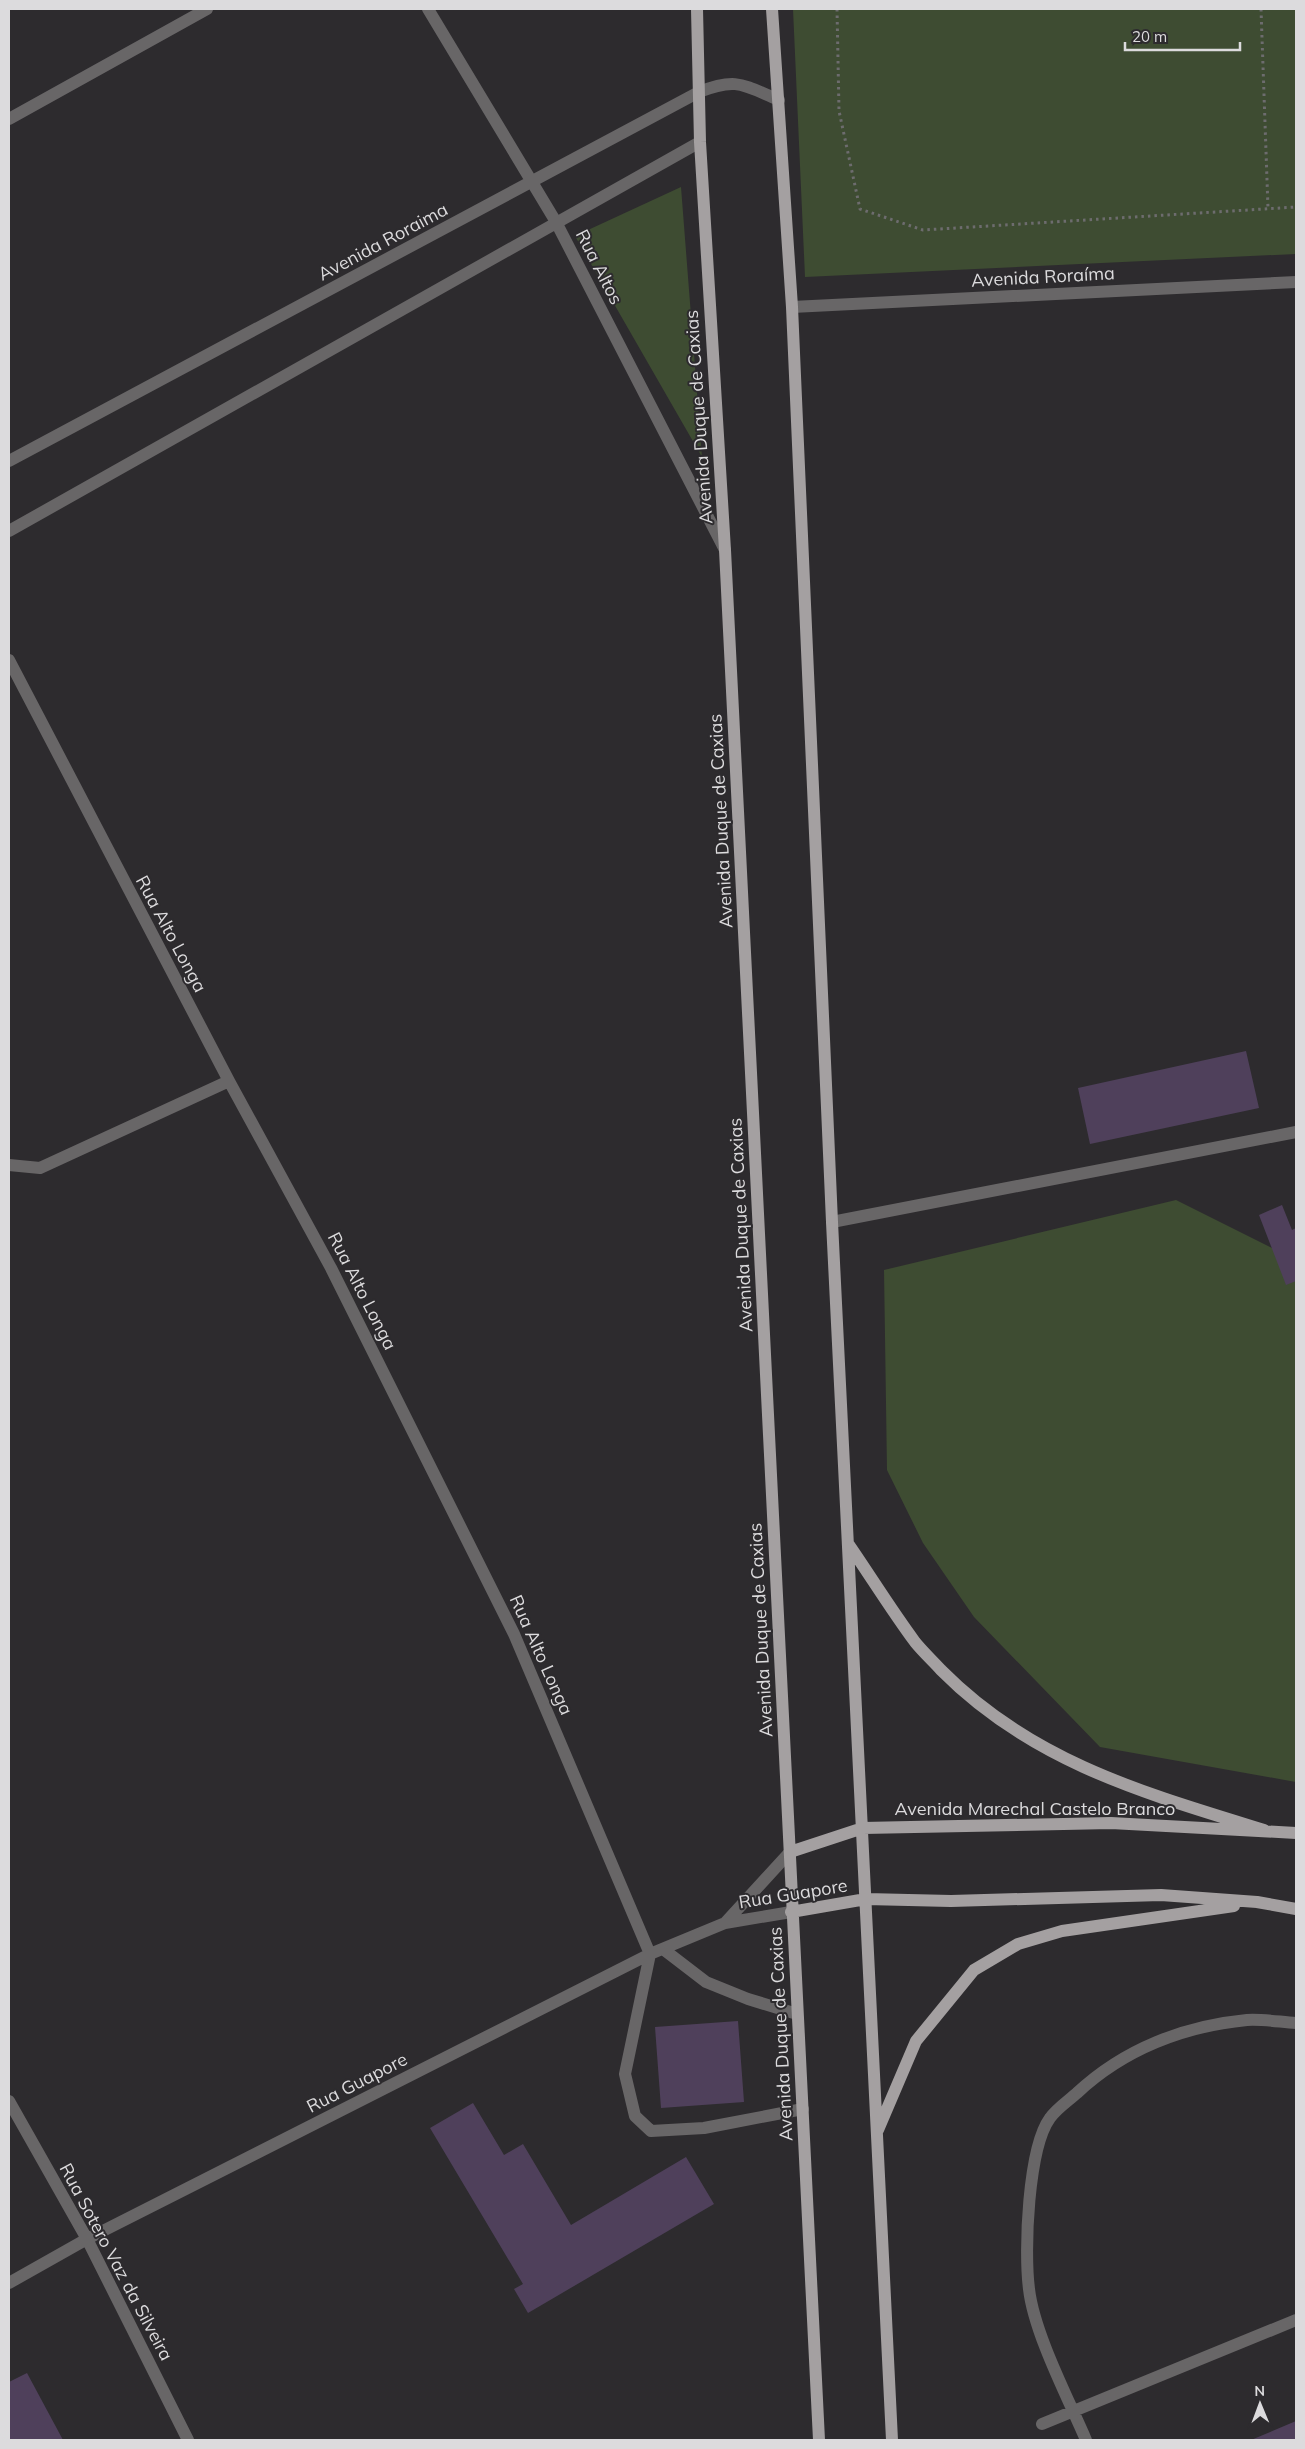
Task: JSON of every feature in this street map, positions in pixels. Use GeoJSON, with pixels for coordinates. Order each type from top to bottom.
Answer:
{"type":"FeatureCollection","features":[{"type":"Feature","properties":{"kind":"main road","name":"Avenida Duque de Caxias"},"geometry":{"type":"LineString","coordinates":[[696,9],[700,142],[725,550],[790,1852],[791,1912],[803,2109],[819,2440]]}},
{"type":"Feature","properties":{"kind":"main road"},"geometry":{"type":"LineString","coordinates":[[772,9],[792,307],[832,1222],[864,1828],[876,2135],[892,2440]]}},
{"type":"Feature","properties":{"kind":"main road"},"geometry":{"type":"LineString","coordinates":[[848,1544],[916,1643],[964,1692],[1012,1728],[1081,1768],[1148,1794],[1264,1830]]}},
{"type":"Feature","properties":{"kind":"main road","name":"Avenida Marechal Castelo Branco"},"geometry":{"type":"LineString","coordinates":[[790,1852],[864,1828],[1111,1823],[1296,1833]]}},
{"type":"Feature","properties":{"kind":"main road"},"geometry":{"type":"LineString","coordinates":[[866,1899],[951,1901],[1161,1895],[1257,1902],[1296,1909]]}},
{"type":"Feature","properties":{"kind":"main road","name":"Rua Guapore"},"geometry":{"type":"LineString","coordinates":[[791,1912],[866,1899]]}},
{"type":"Feature","properties":{"kind":"main road"},"geometry":{"type":"LineString","coordinates":[[876,2135],[916,2040],[974,1970],[1018,1944],[1062,1931],[1257,1902]]}},
{"type":"Feature","properties":{"kind":"street"},"geometry":{"type":"LineString","coordinates":[[9,118],[207,9]]}},
{"type":"Feature","properties":{"kind":"street","name":"Rua Altos"},"geometry":{"type":"LineString","coordinates":[[428,9],[556,222],[725,550]]}},
{"type":"Feature","properties":{"kind":"street","name":"Avenida Roraima"},"geometry":{"type":"LineString","coordinates":[[9,461],[699,92],[717,85],[734,82],[779,100]]}},
{"type":"Feature","properties":{"kind":"street"},"geometry":{"type":"LineString","coordinates":[[9,531],[700,142]]}},
{"type":"Feature","properties":{"kind":"street","name":"Avenida Roraíma"},"geometry":{"type":"LineString","coordinates":[[792,307],[1296,282]]}},
{"type":"Feature","properties":{"kind":"street","name":"Rua Alto Longa"},"geometry":{"type":"LineString","coordinates":[[9,660],[229,1082],[331,1268],[514,1634],[650,1954]]}},
{"type":"Feature","properties":{"kind":"street"},"geometry":{"type":"LineString","coordinates":[[9,1165],[40,1168],[229,1082]]}},
{"type":"Feature","properties":{"kind":"street"},"geometry":{"type":"LineString","coordinates":[[832,1222],[1296,1132]]}},
{"type":"Feature","properties":{"kind":"street","name":"Rua Guapore"},"geometry":{"type":"LineString","coordinates":[[725,1922],[790,1852]]}},
{"type":"Feature","properties":{"kind":"street","name":"Rua Guapore"},"geometry":{"type":"LineString","coordinates":[[9,2283],[87,2240],[650,1954],[725,1922],[791,1912]]}},
{"type":"Feature","properties":{"kind":"street"},"geometry":{"type":"LineString","coordinates":[[663,1948],[706,1982],[748,1999],[797,2014]]}},
{"type":"Feature","properties":{"kind":"street"},"geometry":{"type":"LineString","coordinates":[[650,1954],[624,2074],[636,2116],[651,2131],[704,2128],[803,2109]]}},
{"type":"Feature","properties":{"kind":"street"},"geometry":{"type":"LineString","coordinates":[[1086,2440],[1042,2335],[1029,2290],[1026,2238],[1036,2153],[1049,2119],[1101,2073],[1136,2050],[1188,2029],[1249,2020],[1296,2023]]}},
{"type":"Feature","properties":{"kind":"street","name":"Rua Sotero Vaz da Silveira"},"geometry":{"type":"LineString","coordinates":[[9,2101],[87,2240],[188,2440]]}},
{"type":"Feature","properties":{"kind":"street"},"geometry":{"type":"LineString","coordinates":[[1042,2424],[1296,2320]]}},
{"type":"Feature","properties":{"kind":"path"},"geometry":{"type":"LineString","coordinates":[[837,9],[839,111],[860,209],[923,230],[1296,207]]}},
{"type":"Feature","properties":{"kind":"path"},"geometry":{"type":"LineString","coordinates":[[1261,9],[1268,208]]}},
{"type":"Feature","properties":{"kind":"green space"},"geometry":{"type":"Polygon","coordinates":[[[793,9],[1296,9],[1296,254],[805,277],[793,9]]]}},
{"type":"Feature","properties":{"kind":"green space"},"geometry":{"type":"Polygon","coordinates":[[[681,187],[702,457],[575,236],[681,187]]]}},
{"type":"Feature","properties":{"kind":"green space"},"geometry":{"type":"Polygon","coordinates":[[[1176,1200],[1296,1260],[1296,1782],[1100,1747],[974,1617],[923,1543],[887,1470],[884,1270],[1176,1200]]]}},
{"type":"Feature","properties":{"kind":"building"},"geometry":{"type":"Polygon","coordinates":[[[1246,1051],[1259,1108],[1090,1144],[1078,1088],[1246,1051]]]}},
{"type":"Feature","properties":{"kind":"building"},"geometry":{"type":"Polygon","coordinates":[[[1282,1205],[1292,1230],[1296,1228],[1296,1281],[1286,1285],[1259,1215],[1282,1205]]]}},
{"type":"Feature","properties":{"kind":"building"},"geometry":{"type":"Polygon","coordinates":[[[738,2021],[744,2102],[661,2108],[655,2027],[738,2021]]]}},
{"type":"Feature","properties":{"kind":"building"},"geometry":{"type":"Polygon","coordinates":[[[473,2103],[504,2155],[523,2144],[571,2225],[686,2157],[714,2204],[528,2313],[514,2289],[523,2284],[430,2128],[473,2103]]]}},
{"type":"Feature","properties":{"kind":"building"},"geometry":{"type":"Polygon","coordinates":[[[27,2373],[63,2440],[9,2440],[9,2382],[27,2373]]]}},
{"type":"Feature","properties":{"kind":"building"},"geometry":{"type":"Polygon","coordinates":[[[1296,2421],[1296,2440],[1251,2440],[1296,2421]]]}}]}
